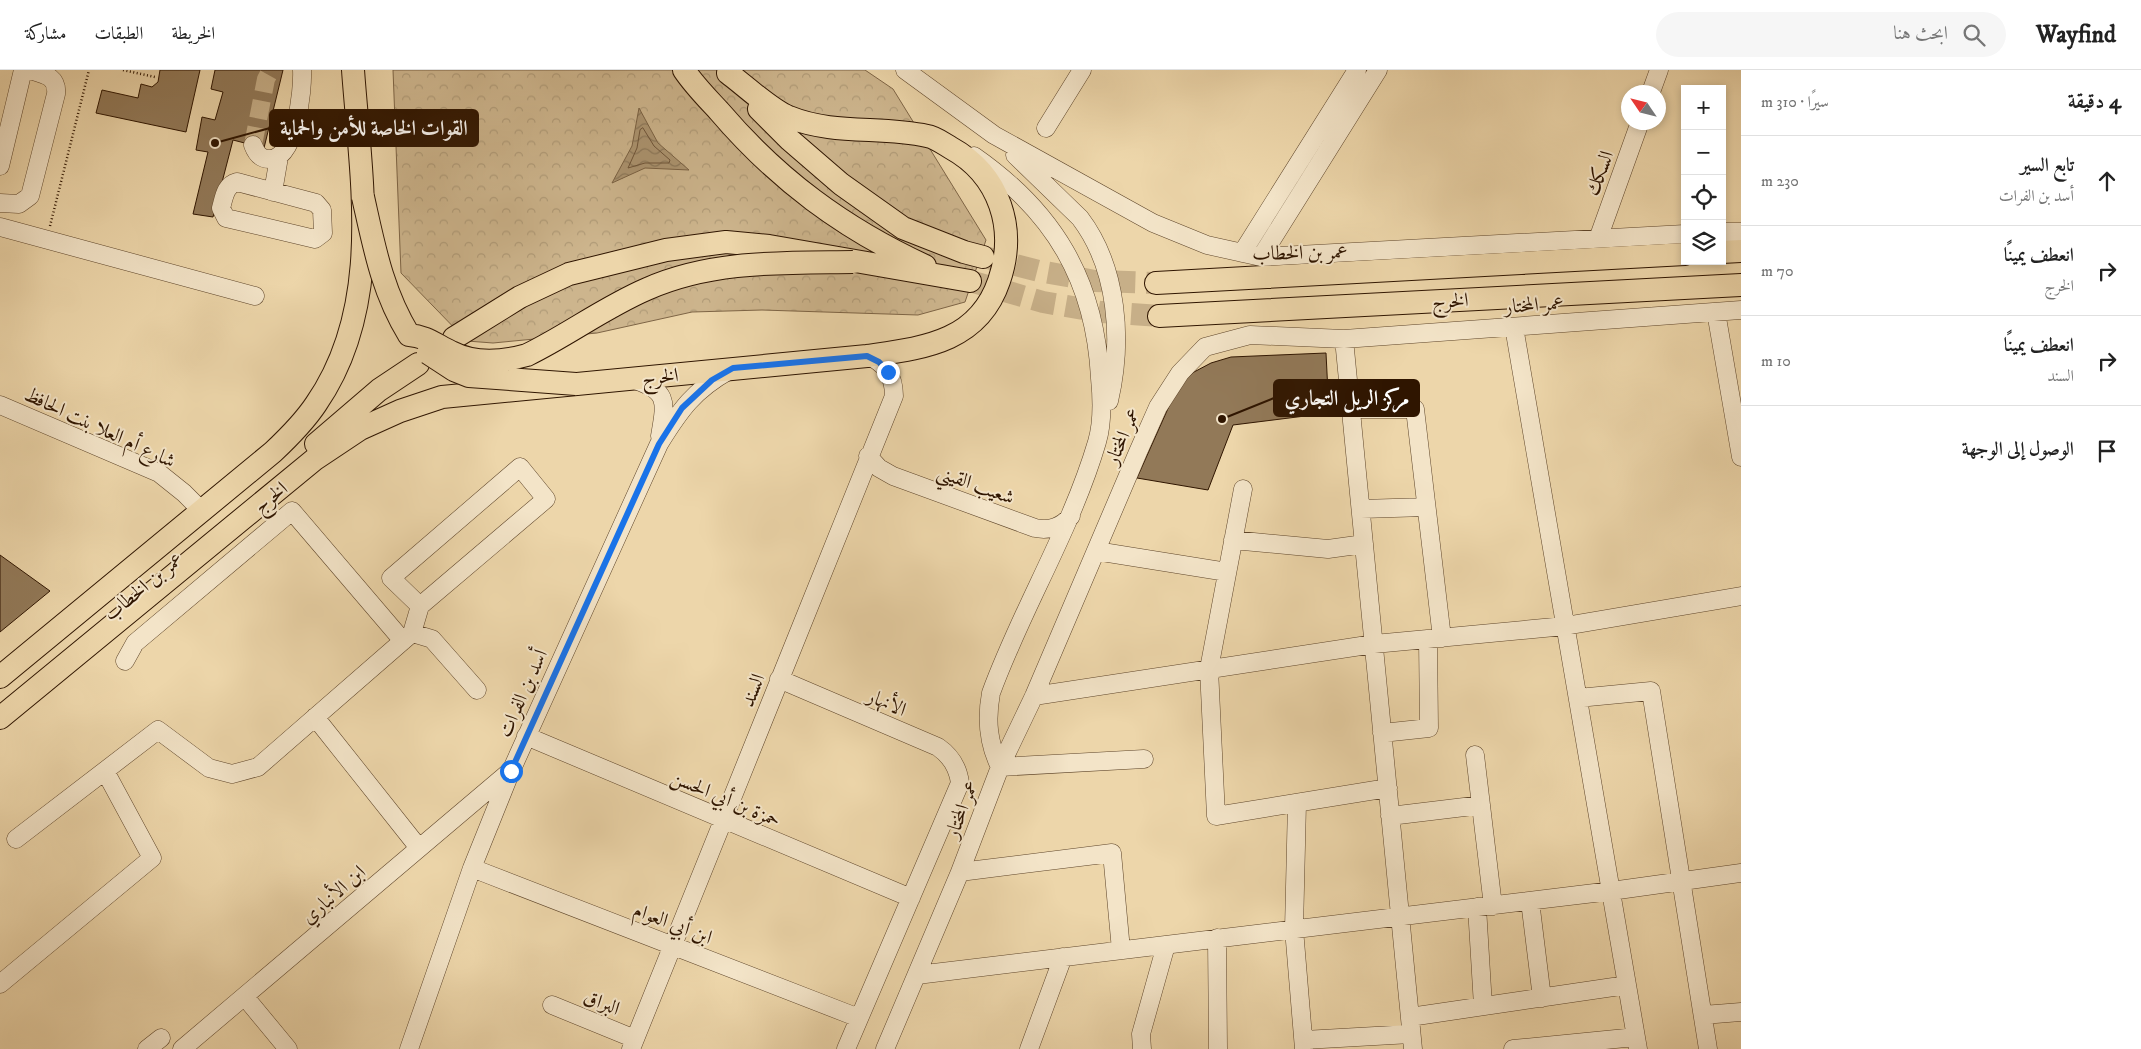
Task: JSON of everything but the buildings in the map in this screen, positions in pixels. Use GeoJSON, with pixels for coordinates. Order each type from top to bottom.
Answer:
{"type":"FeatureCollection","features":[{"type":"Feature","properties":{"kind":"main road"},"geometry":{"type":"LineString","coordinates":[[0,677],[273,452],[296,429],[316,403],[333,375],[346,345],[356,313],[361,281],[362,198],[353,70]]}},
{"type":"Feature","properties":{"kind":"main road"},"geometry":{"type":"LineString","coordinates":[[355,100],[366,70]]}},
{"type":"Feature","properties":{"kind":"main road"},"geometry":{"type":"LineString","coordinates":[[454,338],[520,297],[569,274],[666,250],[726,242],[769,246],[970,281],[936,270],[898,253],[836,218],[791,184],[744,140],[684,71]]}},
{"type":"Feature","properties":{"kind":"main road"},"geometry":{"type":"LineString","coordinates":[[727,71],[740,90],[790,140],[841,184],[903,228],[964,252],[983,257]]}},
{"type":"Feature","properties":{"kind":"main road","name":"الخرج"},"geometry":{"type":"LineString","coordinates":[[0,718],[315,459],[360,429],[400,411],[442,397],[867,356],[924,347],[960,332],[987,305],[998,285],[1005,262],[1006,223],[992,187],[968,158],[929,136],[820,127],[787,117],[727,71]]}},
{"type":"Feature","properties":{"kind":"main road"},"geometry":{"type":"LineString","coordinates":[[362,198],[382,282],[398,317],[409,335],[437,360],[469,376],[576,384]]}},
{"type":"Feature","properties":{"kind":"main road"},"geometry":{"type":"LineString","coordinates":[[1726,252],[1741,251]]}},
{"type":"Feature","properties":{"kind":"main road","name":"الخرج"},"geometry":{"type":"LineString","coordinates":[[1156,283],[1681,254]]}},
{"type":"Feature","properties":{"kind":"main road"},"geometry":{"type":"LineString","coordinates":[[409,335],[420,336],[453,353],[475,360],[512,359],[539,348],[618,302],[648,288],[684,275],[722,267],[760,263],[853,262]]}},
{"type":"Feature","properties":{"kind":"main road","name":"الخرج"},"geometry":{"type":"LineString","coordinates":[[1159,316],[1741,285]]}},
{"type":"Feature","properties":{"kind":"main road","name":"الخرج"},"geometry":{"type":"LineString","coordinates":[[293,463],[379,390],[418,364]]}},
{"type":"Feature","properties":{"kind":"main road","name":"عمر بن الخطاب"},"geometry":{"type":"LineString","coordinates":[[0,718],[53,659],[293,463]]}},
{"type":"Feature","properties":{"kind":"street"},"geometry":{"type":"LineString","coordinates":[[0,166],[23,70]]}},
{"type":"Feature","properties":{"kind":"street"},"geometry":{"type":"LineString","coordinates":[[0,202],[19,204],[30,196],[56,94],[56,86],[50,76],[30,70]]}},
{"type":"Feature","properties":{"kind":"street"},"geometry":{"type":"LineString","coordinates":[[269,190],[275,158],[290,139],[297,118],[301,95],[302,70]]}},
{"type":"Feature","properties":{"kind":"street","name":"عمر بن الخطاب"},"geometry":{"type":"LineString","coordinates":[[905,70],[994,135],[1153,223],[1207,245],[1242,253],[1261,257],[1681,234]]}},
{"type":"Feature","properties":{"kind":"street"},"geometry":{"type":"LineString","coordinates":[[1046,128],[1082,70]]}},
{"type":"Feature","properties":{"kind":"street"},"geometry":{"type":"LineString","coordinates":[[1242,253],[1357,70]]}},
{"type":"Feature","properties":{"kind":"street"},"geometry":{"type":"LineString","coordinates":[[1261,257],[1378,70]]}},
{"type":"Feature","properties":{"kind":"street"},"geometry":{"type":"LineString","coordinates":[[1654,85],[1659,70]]}},
{"type":"Feature","properties":{"kind":"street","name":"السكك"},"geometry":{"type":"LineString","coordinates":[[1598,239],[1637,130]]}},
{"type":"Feature","properties":{"kind":"street"},"geometry":{"type":"LineString","coordinates":[[994,135],[1080,218],[1089,230],[1103,257],[1112,300],[1115,345],[1111,393],[1098,440],[1073,513],[991,694],[988,731],[1000,767],[1144,759]]}},
{"type":"Feature","properties":{"kind":"street"},"geometry":{"type":"LineString","coordinates":[[929,136],[962,148],[1004,179],[1040,213],[1063,246],[1086,297],[1097,344],[1101,392],[1098,440]]}},
{"type":"Feature","properties":{"kind":"street"},"geometry":{"type":"LineString","coordinates":[[253,145],[259,156],[275,158]]}},
{"type":"Feature","properties":{"kind":"street"},"geometry":{"type":"LineString","coordinates":[[237,182],[269,190],[319,205],[322,210],[324,230],[321,236],[312,238],[230,220],[223,216],[221,208],[231,184],[237,182]]}},
{"type":"Feature","properties":{"kind":"street"},"geometry":{"type":"LineString","coordinates":[[0,227],[255,296]]}},
{"type":"Feature","properties":{"kind":"street"},"geometry":{"type":"LineString","coordinates":[[1726,232],[1741,232]]}},
{"type":"Feature","properties":{"kind":"street","name":"عمر المختار"},"geometry":{"type":"LineString","coordinates":[[885,1049],[960,872],[1000,767],[1034,696],[1158,407],[1180,373],[1205,348],[1250,335],[1344,339],[1741,310]]}},
{"type":"Feature","properties":{"kind":"street"},"geometry":{"type":"LineString","coordinates":[[1716,312],[1741,457]]}},
{"type":"Feature","properties":{"kind":"street"},"geometry":{"type":"LineString","coordinates":[[1513,1049],[1637,1043],[1514,327]]}},
{"type":"Feature","properties":{"kind":"street"},"geometry":{"type":"LineString","coordinates":[[1344,339],[1411,1033]]}},
{"type":"Feature","properties":{"kind":"street","name":"السند"},"geometry":{"type":"LineString","coordinates":[[634,1044],[868,456],[894,396],[892,379],[884,366],[867,356]]}},
{"type":"Feature","properties":{"kind":"street","name":"أسد بن الفرات"},"geometry":{"type":"LineString","coordinates":[[408,1049],[472,868],[511,771],[659,444],[682,408],[712,380],[733,368]]}},
{"type":"Feature","properties":{"kind":"street","name":"أسد بن الفرات"},"geometry":{"type":"LineString","coordinates":[[630,379],[650,385],[658,390],[664,400],[665,408],[659,444]]}},
{"type":"Feature","properties":{"kind":"street","name":"شارع أم العلا بنت الحافظ"},"geometry":{"type":"LineString","coordinates":[[0,405],[159,473],[184,493],[202,511]]}},
{"type":"Feature","properties":{"kind":"street"},"geometry":{"type":"LineString","coordinates":[[1351,410],[1415,409],[1426,507],[1434,638],[1429,728],[1382,733]]}},
{"type":"Feature","properties":{"kind":"street","name":"شعيب القيني"},"geometry":{"type":"LineString","coordinates":[[868,456],[886,473],[1035,528],[1046,529],[1058,526],[1073,513]]}},
{"type":"Feature","properties":{"kind":"street"},"geometry":{"type":"LineString","coordinates":[[16,839],[158,730],[209,768],[232,774],[258,767],[407,637],[420,606],[546,499],[520,467],[391,578],[420,606]]}},
{"type":"Feature","properties":{"kind":"street"},"geometry":{"type":"LineString","coordinates":[[1242,489],[1208,669],[1216,816],[1388,788]]}},
{"type":"Feature","properties":{"kind":"street"},"geometry":{"type":"LineString","coordinates":[[1361,509],[1426,507]]}},
{"type":"Feature","properties":{"kind":"street"},"geometry":{"type":"LineString","coordinates":[[125,661],[135,643],[292,511],[407,637],[432,639],[477,690]]}},
{"type":"Feature","properties":{"kind":"street"},"geometry":{"type":"LineString","coordinates":[[1233,540],[1328,549],[1364,544]]}},
{"type":"Feature","properties":{"kind":"street"},"geometry":{"type":"LineString","coordinates":[[1096,551],[1227,572]]}},
{"type":"Feature","properties":{"kind":"street"},"geometry":{"type":"LineString","coordinates":[[1034,696],[1374,644],[1565,626],[1741,596]]}},
{"type":"Feature","properties":{"kind":"street","name":"الأنهار"},"geometry":{"type":"LineString","coordinates":[[779,679],[938,748],[955,765],[960,783]]}},
{"type":"Feature","properties":{"kind":"street"},"geometry":{"type":"LineString","coordinates":[[1578,698],[1652,691],[1708,1049]]}},
{"type":"Feature","properties":{"kind":"street"},"geometry":{"type":"LineString","coordinates":[[316,717],[418,848]]}},
{"type":"Feature","properties":{"kind":"street","name":"حمزة بن أبي الحسن"},"geometry":{"type":"LineString","coordinates":[[526,736],[723,821],[911,898]]}},
{"type":"Feature","properties":{"kind":"street"},"geometry":{"type":"LineString","coordinates":[[1475,755],[1481,805],[1485,906],[1483,1006]]}},
{"type":"Feature","properties":{"kind":"street"},"geometry":{"type":"LineString","coordinates":[[0,984],[152,858],[105,770]]}},
{"type":"Feature","properties":{"kind":"street","name":"ابن الأنباري"},"geometry":{"type":"LineString","coordinates":[[182,1049],[511,771]]}},
{"type":"Feature","properties":{"kind":"street","name":"عمر المختار"},"geometry":{"type":"LineString","coordinates":[[846,1049],[960,783]]}},
{"type":"Feature","properties":{"kind":"street"},"geometry":{"type":"LineString","coordinates":[[1297,803],[1294,929],[1304,1045],[1411,1033],[1483,1006],[1627,986]]}},
{"type":"Feature","properties":{"kind":"street"},"geometry":{"type":"LineString","coordinates":[[1390,816],[1481,805]]}},
{"type":"Feature","properties":{"kind":"street"},"geometry":{"type":"LineString","coordinates":[[960,872],[1112,853],[1120,950]]}},
{"type":"Feature","properties":{"kind":"street","name":"ابن أبي العوام"},"geometry":{"type":"LineString","coordinates":[[472,868],[859,1018]]}},
{"type":"Feature","properties":{"kind":"street"},"geometry":{"type":"LineString","coordinates":[[916,975],[1611,891],[1741,873]]}},
{"type":"Feature","properties":{"kind":"street"},"geometry":{"type":"LineString","coordinates":[[1530,901],[1542,998]]}},
{"type":"Feature","properties":{"kind":"street"},"geometry":{"type":"LineString","coordinates":[[1217,938],[1218,1049]]}},
{"type":"Feature","properties":{"kind":"street"},"geometry":{"type":"LineString","coordinates":[[1142,1049],[1141,1034],[1166,945]]}},
{"type":"Feature","properties":{"kind":"street"},"geometry":{"type":"LineString","coordinates":[[1030,1049],[1063,957]]}},
{"type":"Feature","properties":{"kind":"street"},"geometry":{"type":"LineString","coordinates":[[245,997],[288,1049]]}},
{"type":"Feature","properties":{"kind":"street","name":"البراق"},"geometry":{"type":"LineString","coordinates":[[552,1004],[634,1044]]}},
{"type":"Feature","properties":{"kind":"street"},"geometry":{"type":"LineString","coordinates":[[1703,1015],[1741,1012]]}},
{"type":"Feature","properties":{"kind":"street"},"geometry":{"type":"LineString","coordinates":[[147,1049],[161,1038]]}},
{"type":"Feature","properties":{"kind":"path"},"geometry":{"type":"LineString","coordinates":[[47,240],[89,70]]}},
{"type":"Feature","properties":{"kind":"path"},"geometry":{"type":"LineString","coordinates":[[122,70],[155,77]]}},
{"type":"Feature","properties":{"kind":"green space"},"geometry":{"type":"Polygon","coordinates":[[[393,70],[865,70],[893,89],[986,240],[965,302],[918,315],[762,310],[692,312],[597,333],[493,343],[467,341],[401,273],[393,70]]]}},
{"type":"Feature","properties":{"kind":"water"},"geometry":{"type":"Polygon","coordinates":[[[639,108],[658,143],[689,170],[645,168],[612,183],[632,146],[639,108]]]}},
{"type":"Feature","properties":{"kind":"tunnel"},"geometry":{"type":"LineString","coordinates":[[253,145],[266,79],[271,70]]}},
{"type":"Feature","properties":{"kind":"tunnel"},"geometry":{"type":"LineString","coordinates":[[984,257],[1039,271],[1095,281],[1156,283]]}},
{"type":"Feature","properties":{"kind":"tunnel"},"geometry":{"type":"LineString","coordinates":[[970,281],[1043,302],[1101,312],[1159,316]]}},
{"type":"Feature","properties":{"kind":"place","name":"القوات الخاصة للأمن والحماية"},"geometry":{"type":"Point","coordinates":[215,143]}},
{"type":"Feature","properties":{"kind":"place","name":"مركز الريل التجاري"},"geometry":{"type":"Point","coordinates":[1222,419]}},
{"type":"Feature","properties":{"kind":"route"},"geometry":{"type":"LineString","coordinates":[[511,771],[659,444],[682,408],[712,380],[733,368],[867,356],[879,362],[888,372]]}}]}
